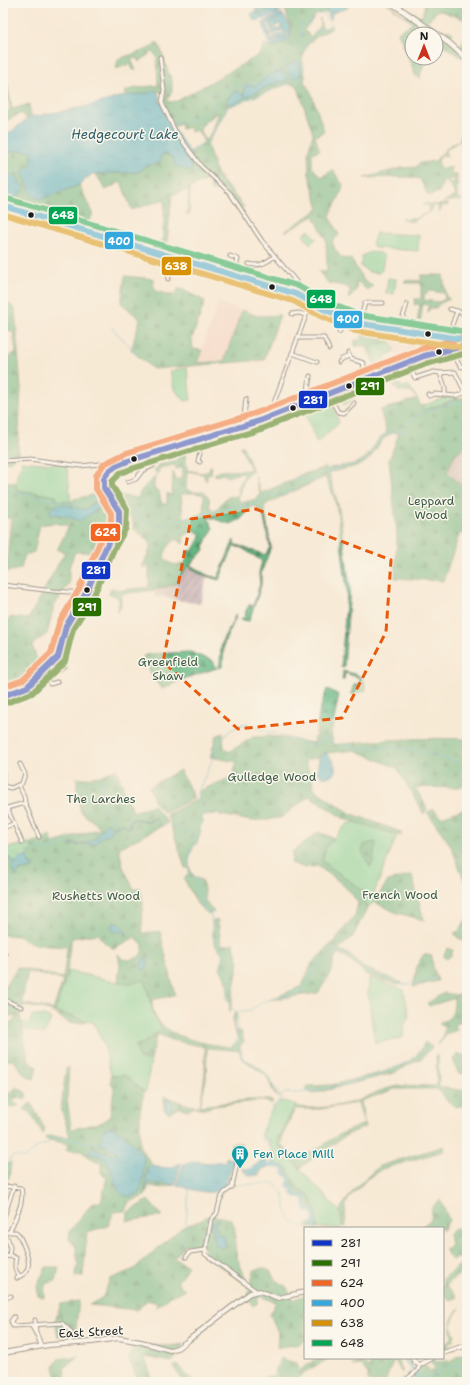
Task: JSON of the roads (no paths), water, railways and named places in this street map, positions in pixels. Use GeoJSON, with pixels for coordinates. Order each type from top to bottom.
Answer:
{"type":"FeatureCollection","features":[{"type":"Feature","properties":{"kind":"highway"},"geometry":{"type":"LineString","coordinates":[[392,3],[449,43],[467,59]]}},
{"type":"Feature","properties":{"kind":"highway"},"geometry":{"type":"LineString","coordinates":[[3,206],[306,298],[323,309],[358,323],[467,340]]}},
{"type":"Feature","properties":{"kind":"main road"},"geometry":{"type":"LineString","coordinates":[[256,1291],[278,1298],[304,1292]]}},
{"type":"Feature","properties":{"kind":"main road","name":"East Street"},"geometry":{"type":"LineString","coordinates":[[3,1353],[41,1346],[119,1338],[170,1350],[177,1348],[250,1292],[256,1291]]}},
{"type":"Feature","properties":{"kind":"main road"},"geometry":{"type":"LineString","coordinates":[[444,1353],[467,1345]]}},
{"type":"Feature","properties":{"kind":"main road"},"geometry":{"type":"LineString","coordinates":[[413,1359],[420,1365],[430,1359]]}},
{"type":"Feature","properties":{"kind":"street"},"geometry":{"type":"LineString","coordinates":[[160,57],[164,90],[162,103],[171,124],[201,166],[230,193],[275,256],[304,291],[306,298]]}},
{"type":"Feature","properties":{"kind":"street"},"geometry":{"type":"LineString","coordinates":[[3,214],[15,213],[18,210]]}},
{"type":"Feature","properties":{"kind":"street"},"geometry":{"type":"LineString","coordinates":[[230,256],[238,259],[233,275]]}},
{"type":"Feature","properties":{"kind":"street"},"geometry":{"type":"LineString","coordinates":[[249,264],[262,265],[275,256]]}},
{"type":"Feature","properties":{"kind":"street"},"geometry":{"type":"LineString","coordinates":[[168,279],[176,258]]}},
{"type":"Feature","properties":{"kind":"street"},"geometry":{"type":"LineString","coordinates":[[269,417],[311,302]]}},
{"type":"Feature","properties":{"kind":"street"},"geometry":{"type":"LineString","coordinates":[[358,323],[363,302],[383,304]]}},
{"type":"Feature","properties":{"kind":"street"},"geometry":{"type":"LineString","coordinates":[[401,330],[402,320],[407,304]]}},
{"type":"Feature","properties":{"kind":"street"},"geometry":{"type":"LineString","coordinates":[[450,309],[467,314]]}},
{"type":"Feature","properties":{"kind":"street"},"geometry":{"type":"LineString","coordinates":[[448,336],[456,311]]}},
{"type":"Feature","properties":{"kind":"street"},"geometry":{"type":"LineString","coordinates":[[292,314],[299,313],[306,315]]}},
{"type":"Feature","properties":{"kind":"street"},"geometry":{"type":"LineString","coordinates":[[339,332],[348,318]]}},
{"type":"Feature","properties":{"kind":"street"},"geometry":{"type":"LineString","coordinates":[[298,338],[324,338],[329,349]]}},
{"type":"Feature","properties":{"kind":"street"},"geometry":{"type":"LineString","coordinates":[[3,696],[27,687],[50,666],[60,652],[66,626],[86,593],[107,545],[119,525],[119,511],[104,488],[104,478],[109,471],[116,466],[153,453],[269,417],[450,348],[467,345]]}},
{"type":"Feature","properties":{"kind":"street"},"geometry":{"type":"LineString","coordinates":[[450,348],[460,366],[467,368]]}},
{"type":"Feature","properties":{"kind":"street"},"geometry":{"type":"LineString","coordinates":[[292,353],[317,362]]}},
{"type":"Feature","properties":{"kind":"street"},"geometry":{"type":"LineString","coordinates":[[339,362],[349,354],[354,360],[364,363],[362,376],[363,380]]}},
{"type":"Feature","properties":{"kind":"street"},"geometry":{"type":"LineString","coordinates":[[408,363],[415,378],[434,372],[440,374],[455,372],[464,390],[463,395],[434,394],[429,396]]}},
{"type":"Feature","properties":{"kind":"street"},"geometry":{"type":"LineString","coordinates":[[440,374],[446,386],[445,395]]}},
{"type":"Feature","properties":{"kind":"street"},"geometry":{"type":"LineString","coordinates":[[310,376],[309,396],[311,401]]}},
{"type":"Feature","properties":{"kind":"street"},"geometry":{"type":"LineString","coordinates":[[372,378],[374,392]]}},
{"type":"Feature","properties":{"kind":"street"},"geometry":{"type":"LineString","coordinates":[[331,393],[334,398],[331,398],[332,402],[338,412],[344,412],[354,403]]}},
{"type":"Feature","properties":{"kind":"street"},"geometry":{"type":"LineString","coordinates":[[295,402],[309,396]]}},
{"type":"Feature","properties":{"kind":"street"},"geometry":{"type":"LineString","coordinates":[[246,398],[244,416],[246,424]]}},
{"type":"Feature","properties":{"kind":"street"},"geometry":{"type":"LineString","coordinates":[[228,430],[230,437]]}},
{"type":"Feature","properties":{"kind":"street"},"geometry":{"type":"LineString","coordinates":[[224,441],[236,433]]}},
{"type":"Feature","properties":{"kind":"street"},"geometry":{"type":"LineString","coordinates":[[195,440],[200,453],[198,461]]}},
{"type":"Feature","properties":{"kind":"street"},"geometry":{"type":"LineString","coordinates":[[128,482],[136,479],[142,471],[152,466],[155,462],[153,453]]}},
{"type":"Feature","properties":{"kind":"street"},"geometry":{"type":"LineString","coordinates":[[3,461],[30,459],[81,466],[108,463],[116,466]]}},
{"type":"Feature","properties":{"kind":"street"},"geometry":{"type":"LineString","coordinates":[[3,585],[53,592],[86,593]]}},
{"type":"Feature","properties":{"kind":"street"},"geometry":{"type":"LineString","coordinates":[[50,666],[56,672],[64,666]]}},
{"type":"Feature","properties":{"kind":"street"},"geometry":{"type":"LineString","coordinates":[[43,673],[50,684],[57,682]]}},
{"type":"Feature","properties":{"kind":"street"},"geometry":{"type":"LineString","coordinates":[[3,786],[11,788],[19,786],[25,774],[20,764]]}},
{"type":"Feature","properties":{"kind":"street"},"geometry":{"type":"LineString","coordinates":[[3,770],[3,783]]}},
{"type":"Feature","properties":{"kind":"street"},"geometry":{"type":"LineString","coordinates":[[19,786],[39,837]]}},
{"type":"Feature","properties":{"kind":"street"},"geometry":{"type":"LineString","coordinates":[[22,842],[5,808],[25,803]]}},
{"type":"Feature","properties":{"kind":"street"},"geometry":{"type":"LineString","coordinates":[[3,828],[13,824]]}},
{"type":"Feature","properties":{"kind":"street"},"geometry":{"type":"LineString","coordinates":[[3,942],[4,952]]}},
{"type":"Feature","properties":{"kind":"street"},"geometry":{"type":"LineString","coordinates":[[3,999],[21,1007]]}},
{"type":"Feature","properties":{"kind":"street"},"geometry":{"type":"LineString","coordinates":[[238,1158],[233,1186],[224,1193],[220,1200],[217,1213],[211,1220],[205,1254],[256,1291]]}},
{"type":"Feature","properties":{"kind":"street"},"geometry":{"type":"LineString","coordinates":[[3,1186],[14,1186],[21,1188],[22,1192],[20,1207],[10,1231]]}},
{"type":"Feature","properties":{"kind":"street"},"geometry":{"type":"LineString","coordinates":[[3,1220],[14,1186]]}},
{"type":"Feature","properties":{"kind":"street"},"geometry":{"type":"LineString","coordinates":[[3,1232],[10,1231],[19,1235],[28,1261],[28,1269],[17,1278]]}},
{"type":"Feature","properties":{"kind":"street"},"geometry":{"type":"LineString","coordinates":[[3,1238],[8,1239],[9,1241],[9,1256]]}},
{"type":"Feature","properties":{"kind":"street"},"geometry":{"type":"LineString","coordinates":[[186,1256],[190,1252],[205,1250]]}},
{"type":"Feature","properties":{"kind":"street"},"geometry":{"type":"LineString","coordinates":[[3,1257],[9,1256],[16,1258],[14,1266],[16,1273],[20,1276]]}},
{"type":"Feature","properties":{"kind":"street"},"geometry":{"type":"LineString","coordinates":[[3,1299],[11,1296]]}},
{"type":"Feature","properties":{"kind":"street"},"geometry":{"type":"LineString","coordinates":[[14,1317],[11,1321],[13,1326],[30,1325],[35,1322],[62,1322],[71,1332],[70,1343]]}},
{"type":"Feature","properties":{"kind":"street"},"geometry":{"type":"LineString","coordinates":[[35,1322],[36,1334]]}},
{"type":"Feature","properties":{"kind":"street"},"geometry":{"type":"LineString","coordinates":[[30,1325],[41,1346]]}},
{"type":"Feature","properties":{"kind":"street"},"geometry":{"type":"LineString","coordinates":[[403,1382],[417,1371],[420,1365]]}},
{"type":"Feature","properties":{"kind":"water"},"geometry":{"type":"Polygon","coordinates":[[[258,3],[269,3],[259,11],[259,15],[261,15],[271,7],[277,8],[283,3],[296,3],[264,19],[254,21],[251,14],[254,13],[258,3]]]}},
{"type":"Feature","properties":{"kind":"water"},"geometry":{"type":"Polygon","coordinates":[[[327,3],[347,3],[348,8],[332,13],[331,20],[328,12],[322,6],[327,3]]]}},
{"type":"Feature","properties":{"kind":"water"},"geometry":{"type":"Polygon","coordinates":[[[278,13],[283,14],[267,24],[271,40],[275,42],[285,37],[274,40],[272,38],[283,33],[285,29],[273,35],[270,33],[274,29],[280,29],[281,25],[279,24],[271,30],[269,24],[283,15],[289,26],[291,36],[290,39],[273,48],[267,39],[263,23],[278,13]]]}},
{"type":"Feature","properties":{"kind":"water"},"geometry":{"type":"Polygon","coordinates":[[[299,60],[301,71],[300,76],[291,79],[286,66],[299,60]]]}},
{"type":"Feature","properties":{"kind":"water"},"geometry":{"type":"Polygon","coordinates":[[[283,70],[288,80],[268,86],[235,103],[227,104],[227,99],[237,91],[245,96],[244,90],[246,86],[257,86],[268,76],[283,70]]]}},
{"type":"Feature","properties":{"kind":"water","name":"Hedgecourt Lake"},"geometry":{"type":"Polygon","coordinates":[[[157,90],[165,114],[190,152],[192,172],[175,166],[173,158],[167,154],[162,154],[160,163],[146,166],[138,172],[92,174],[79,185],[41,199],[33,196],[22,172],[31,165],[33,151],[13,151],[3,155],[3,138],[31,116],[39,116],[74,109],[115,98],[157,90]]]}},
{"type":"Feature","properties":{"kind":"water"},"geometry":{"type":"Polygon","coordinates":[[[14,175],[25,189],[15,198],[3,200],[3,190],[6,191],[9,189],[6,183],[3,183],[3,177],[14,175]]]}},
{"type":"Feature","properties":{"kind":"water"},"geometry":{"type":"Polygon","coordinates":[[[94,502],[98,504],[97,510],[80,521],[58,514],[51,515],[50,509],[54,506],[63,505],[86,509],[94,502]]]}},
{"type":"Feature","properties":{"kind":"water"},"geometry":{"type":"Polygon","coordinates":[[[326,753],[335,766],[335,772],[333,775],[324,778],[317,772],[319,757],[326,753]]]}},
{"type":"Feature","properties":{"kind":"water"},"geometry":{"type":"Polygon","coordinates":[[[132,818],[150,821],[155,818],[158,820],[154,819],[150,822],[133,819],[130,823],[131,827],[129,828],[129,823],[132,818]]]}},
{"type":"Feature","properties":{"kind":"water"},"geometry":{"type":"Polygon","coordinates":[[[106,823],[109,823],[111,828],[120,823],[124,823],[129,828],[127,829],[124,824],[120,824],[112,829],[111,834],[102,837],[95,844],[77,846],[75,844],[71,844],[75,843],[79,845],[95,839],[106,823]]]}},
{"type":"Feature","properties":{"kind":"water"},"geometry":{"type":"Polygon","coordinates":[[[7,857],[11,858],[15,863],[19,858],[27,857],[29,864],[33,865],[34,868],[20,870],[17,876],[12,870],[14,864],[7,857]]]}},
{"type":"Feature","properties":{"kind":"water"},"geometry":{"type":"Polygon","coordinates":[[[113,923],[119,924],[127,933],[114,931],[111,927],[113,923]]]}},
{"type":"Feature","properties":{"kind":"water"},"geometry":{"type":"Polygon","coordinates":[[[145,958],[149,959],[147,968],[143,971],[141,965],[145,958]]]}},
{"type":"Feature","properties":{"kind":"water"},"geometry":{"type":"Polygon","coordinates":[[[168,1099],[172,1100],[173,1108],[167,1112],[165,1105],[168,1099]]]}},
{"type":"Feature","properties":{"kind":"water"},"geometry":{"type":"Polygon","coordinates":[[[109,1127],[114,1128],[124,1134],[144,1157],[143,1180],[139,1194],[130,1196],[119,1192],[109,1166],[105,1160],[99,1156],[87,1153],[96,1147],[97,1151],[106,1152],[107,1150],[111,1155],[118,1154],[116,1151],[98,1143],[102,1139],[103,1130],[109,1127]]]}},
{"type":"Feature","properties":{"kind":"water"},"geometry":{"type":"Polygon","coordinates":[[[226,1157],[232,1159],[234,1163],[224,1186],[220,1190],[215,1192],[201,1192],[177,1185],[183,1164],[198,1161],[207,1163],[226,1161],[226,1157]]]}},
{"type":"Feature","properties":{"kind":"water"},"geometry":{"type":"Polygon","coordinates":[[[262,1159],[267,1162],[269,1167],[262,1169],[259,1175],[250,1176],[242,1170],[243,1168],[248,1170],[262,1159]]]}},
{"type":"Feature","properties":{"kind":"water"},"geometry":{"type":"Polygon","coordinates":[[[181,1163],[175,1185],[155,1184],[148,1182],[144,1194],[148,1166],[170,1168],[181,1163]]]}},
{"type":"Feature","properties":{"kind":"water"},"geometry":{"type":"Polygon","coordinates":[[[217,1219],[220,1221],[217,1221],[215,1224],[218,1235],[223,1234],[226,1245],[222,1248],[216,1246],[212,1226],[213,1221],[217,1219]]]}},
{"type":"Feature","properties":{"kind":"waterway"},"geometry":{"type":"LineString","coordinates":[[323,3],[324,14],[329,22]]}},
{"type":"Feature","properties":{"kind":"waterway"},"geometry":{"type":"LineString","coordinates":[[284,63],[302,35],[299,23],[305,26],[317,14],[321,14]]}},
{"type":"Feature","properties":{"kind":"waterway"},"geometry":{"type":"LineString","coordinates":[[191,151],[208,140],[228,107],[306,77],[299,56],[314,33],[331,25],[330,23]]}},
{"type":"Feature","properties":{"kind":"waterway"},"geometry":{"type":"LineString","coordinates":[[172,124],[199,118],[218,103],[218,94],[226,89],[257,83],[283,64]]}},
{"type":"Feature","properties":{"kind":"waterway"},"geometry":{"type":"LineString","coordinates":[[3,176],[17,170],[24,176]]}},
{"type":"Feature","properties":{"kind":"waterway"},"geometry":{"type":"LineString","coordinates":[[111,327],[139,356]]}},
{"type":"Feature","properties":{"kind":"waterway"},"geometry":{"type":"LineString","coordinates":[[111,498],[157,527],[195,515],[262,502],[263,498],[268,494],[281,496],[290,490],[300,479],[315,479],[322,473],[329,472],[335,468],[355,465],[364,461],[385,435],[396,430],[403,433],[405,430],[404,425],[425,412],[443,406],[467,401]]}},
{"type":"Feature","properties":{"kind":"waterway"},"geometry":{"type":"LineString","coordinates":[[3,490],[78,505],[99,495],[108,497]]}},
{"type":"Feature","properties":{"kind":"waterway"},"geometry":{"type":"LineString","coordinates":[[199,800],[197,794],[221,740],[229,731],[243,724],[314,745],[327,738]]}},
{"type":"Feature","properties":{"kind":"waterway"},"geometry":{"type":"LineString","coordinates":[[329,737],[334,744],[352,745]]}},
{"type":"Feature","properties":{"kind":"waterway"},"geometry":{"type":"LineString","coordinates":[[353,747],[354,749],[374,747],[416,750],[456,762]]}},
{"type":"Feature","properties":{"kind":"waterway"},"geometry":{"type":"LineString","coordinates":[[101,776],[105,806],[115,826]]}},
{"type":"Feature","properties":{"kind":"waterway"},"geometry":{"type":"LineString","coordinates":[[200,802],[203,822],[200,827],[200,835],[192,852],[189,863],[193,874],[198,880],[196,881],[198,888],[196,892],[200,893],[200,903],[204,904],[203,908],[211,914],[212,936],[223,951],[221,963],[231,981],[226,999],[237,1014],[237,1031],[241,1058],[264,1072],[281,1097]]}},
{"type":"Feature","properties":{"kind":"waterway"},"geometry":{"type":"LineString","coordinates":[[170,825],[198,837]]}},
{"type":"Feature","properties":{"kind":"waterway"},"geometry":{"type":"LineString","coordinates":[[24,857],[38,848],[42,848],[45,851],[50,847],[52,850],[66,843],[70,844]]}},
{"type":"Feature","properties":{"kind":"waterway"},"geometry":{"type":"LineString","coordinates":[[3,889],[13,885],[13,878]]}},
{"type":"Feature","properties":{"kind":"waterway"},"geometry":{"type":"LineString","coordinates":[[237,1012],[251,1010],[262,1002],[303,990],[317,966],[335,951],[347,955],[366,972],[379,974],[402,985],[410,984]]}},
{"type":"Feature","properties":{"kind":"waterway"},"geometry":{"type":"LineString","coordinates":[[412,983],[435,978]]}},
{"type":"Feature","properties":{"kind":"waterway"},"geometry":{"type":"LineString","coordinates":[[273,1165],[270,1162],[272,1150],[267,1145],[270,1142],[263,1141],[261,1132],[273,1106],[282,1099],[281,1097],[285,1093],[300,1093],[340,1086],[384,1073],[418,1055],[428,1045]]}},
{"type":"Feature","properties":{"kind":"waterway"},"geometry":{"type":"LineString","coordinates":[[3,1172],[11,1163],[10,1159],[13,1156],[25,1158],[38,1147],[47,1144],[52,1137],[73,1138],[80,1142],[98,1143]]}},
{"type":"Feature","properties":{"kind":"waterway"},"geometry":{"type":"LineString","coordinates":[[266,1166],[273,1165],[285,1169],[284,1173],[290,1178],[288,1187],[293,1189],[292,1193],[298,1197],[302,1197],[304,1194],[306,1211],[313,1211],[315,1227]]}},
{"type":"Feature","properties":{"kind":"waterway"},"geometry":{"type":"LineString","coordinates":[[234,1185],[274,1183],[282,1192],[285,1200],[285,1209],[292,1222],[301,1226],[314,1222]]}},
{"type":"Feature","properties":{"kind":"waterway"},"geometry":{"type":"LineString","coordinates":[[225,1186],[230,1186]]}},
{"type":"Feature","properties":{"kind":"waterway"},"geometry":{"type":"LineString","coordinates":[[184,1242],[189,1190]]}},
{"type":"Feature","properties":{"kind":"waterway"},"geometry":{"type":"LineString","coordinates":[[404,1359],[415,1371]]}},
{"type":"Feature","properties":{"kind":"waterway"},"geometry":{"type":"LineString","coordinates":[[432,1376],[437,1374],[444,1367],[459,1366],[467,1360]]}},
{"type":"Feature","properties":{"kind":"waterway"},"geometry":{"type":"LineString","coordinates":[[398,1382],[413,1369]]}},
{"type":"Feature","properties":{"kind":"waterway"},"geometry":{"type":"LineString","coordinates":[[417,1374],[420,1382]]}},
{"type":"Feature","properties":{"kind":"waterway"},"geometry":{"type":"LineString","coordinates":[[420,1380],[429,1376]]}},
{"type":"Feature","properties":{"kind":"place","name":"Fen Place Mill"},"geometry":{"type":"Point","coordinates":[240,1169]}},
{"type":"Feature","properties":{"kind":"park label","name":"Leppard Wood"},"geometry":{"type":"Point","coordinates":[431,508]}},
{"type":"Feature","properties":{"kind":"park label","name":"Greenfield Shaw"},"geometry":{"type":"Point","coordinates":[168,669]}},
{"type":"Feature","properties":{"kind":"park label","name":"Gulledge Wood"},"geometry":{"type":"Point","coordinates":[272,777]}},
{"type":"Feature","properties":{"kind":"park label","name":"The Larches"},"geometry":{"type":"Point","coordinates":[101,799]}},
{"type":"Feature","properties":{"kind":"park label","name":"French Wood"},"geometry":{"type":"Point","coordinates":[400,895]}},
{"type":"Feature","properties":{"kind":"park label","name":"Rushetts Wood"},"geometry":{"type":"Point","coordinates":[96,896]}}]}
